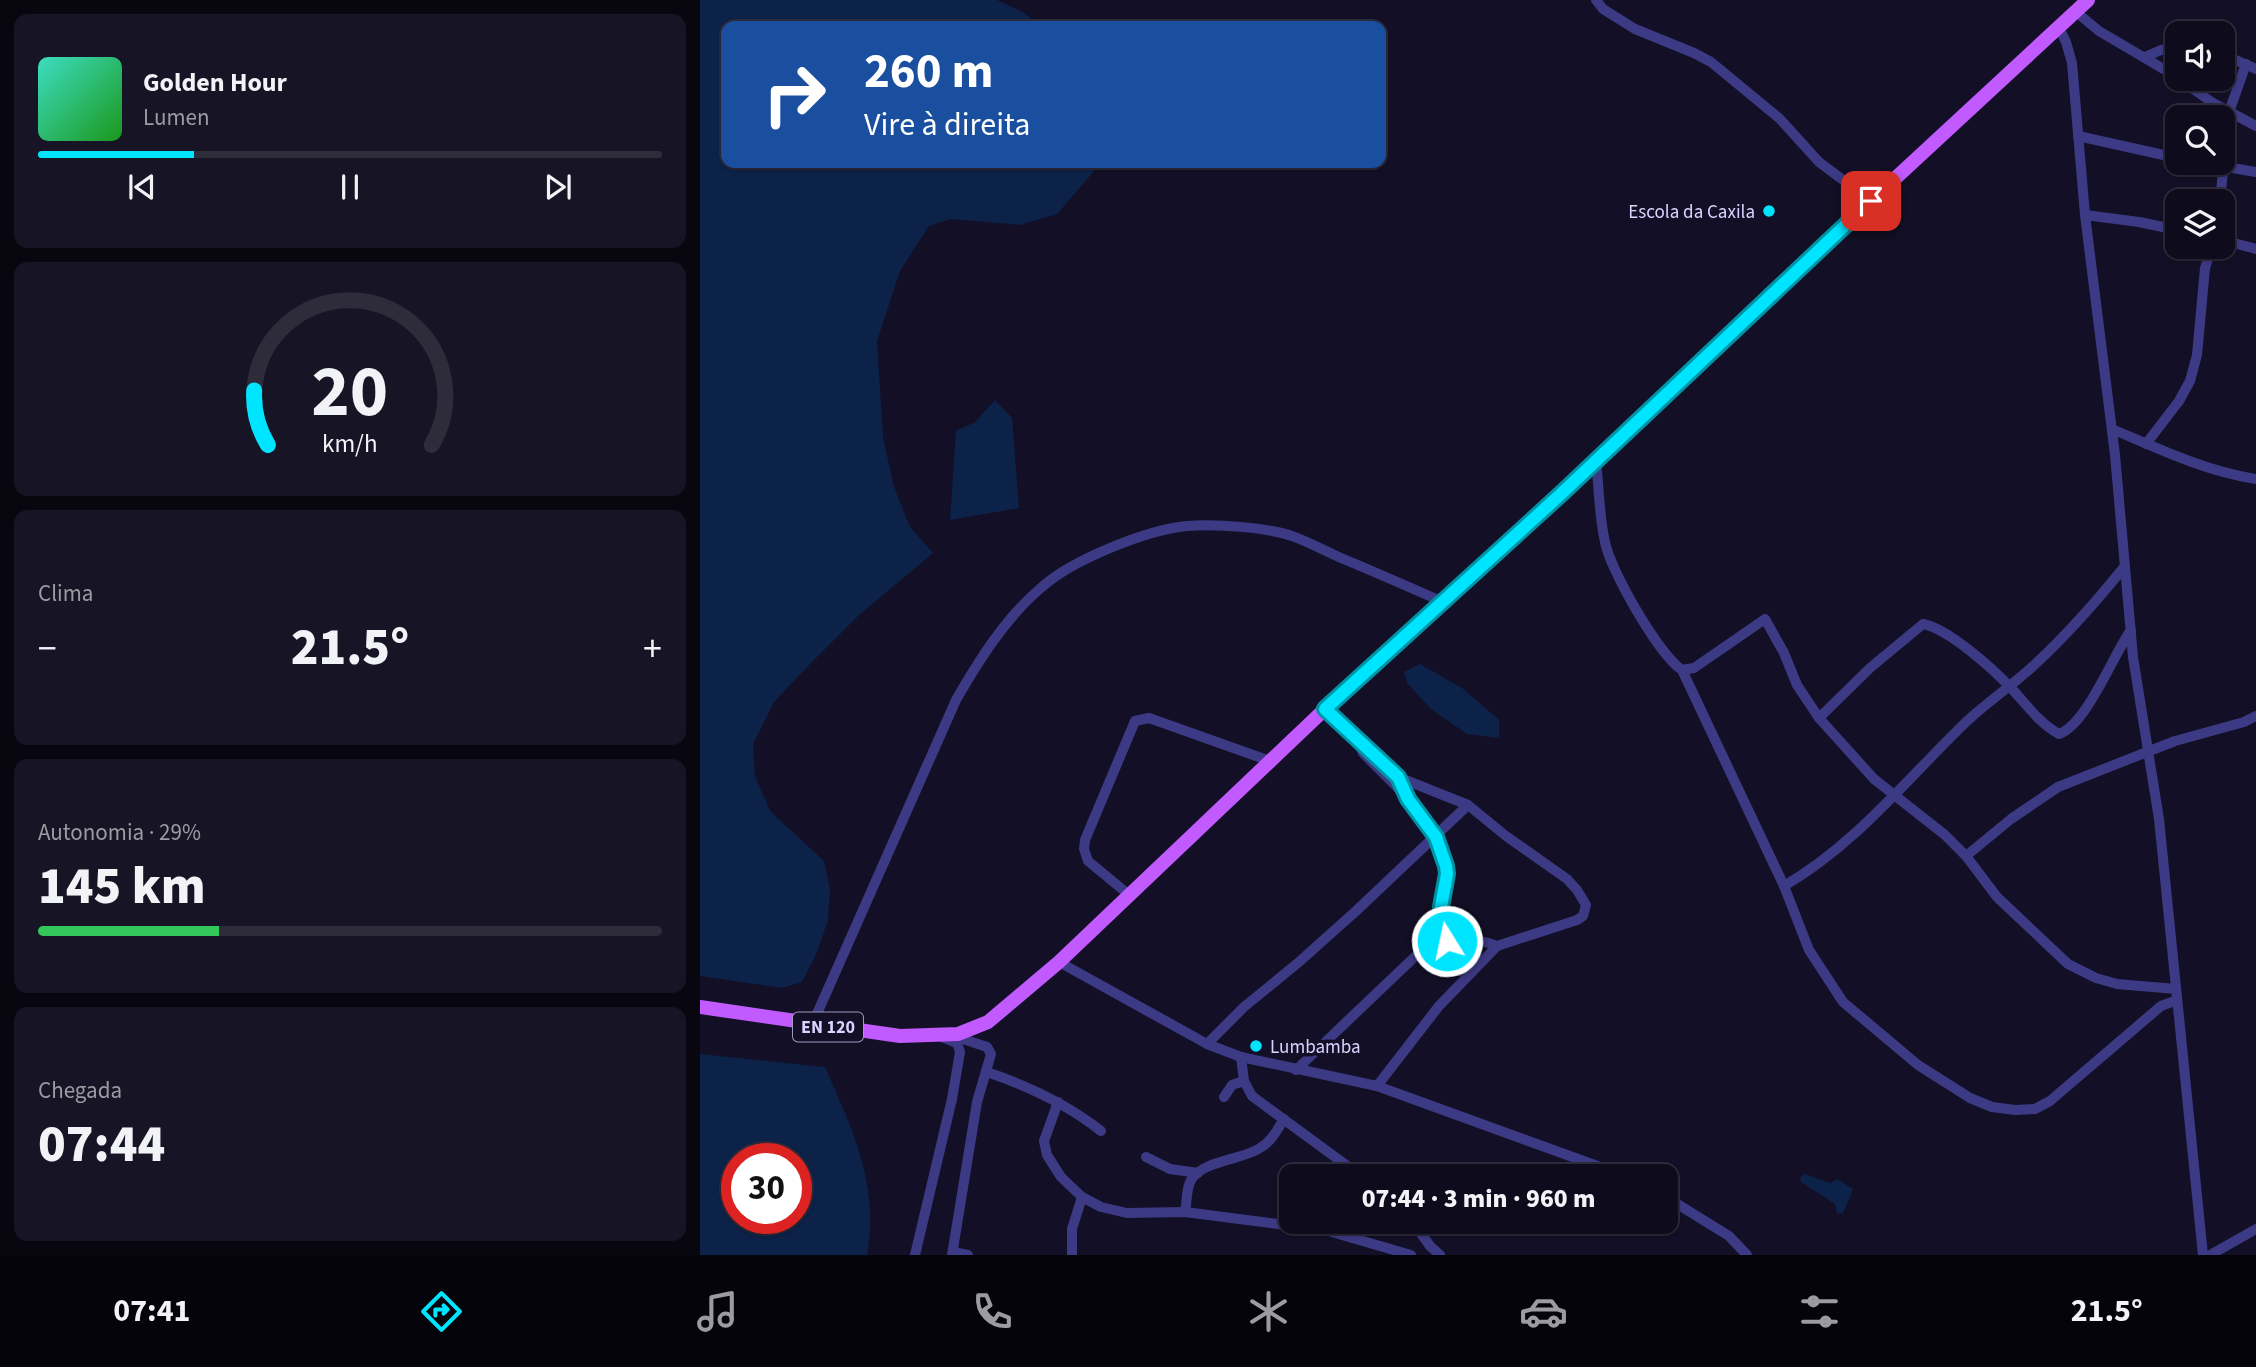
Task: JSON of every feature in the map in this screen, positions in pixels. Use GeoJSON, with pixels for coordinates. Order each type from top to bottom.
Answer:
{"type":"FeatureCollection","features":[{"type":"Feature","properties":{"kind":"main road","name":"EN 120"},"geometry":{"type":"LineString","coordinates":[[700,1007],[900,1036],[958,1034],[988,1022],[1059,962],[1325,709],[1596,461],[2088,0]]}},
{"type":"Feature","properties":{"kind":"street"},"geometry":{"type":"LineString","coordinates":[[1597,0],[1603,9],[1635,29],[1694,52],[1711,62],[1780,118],[1819,162],[1871,201]]}},
{"type":"Feature","properties":{"kind":"street"},"geometry":{"type":"LineString","coordinates":[[2076,12],[2099,31],[2165,70]]}},
{"type":"Feature","properties":{"kind":"street"},"geometry":{"type":"LineString","coordinates":[[2059,28],[2072,63],[2085,215],[2112,429],[2130,630],[2159,819],[2203,1255]]}},
{"type":"Feature","properties":{"kind":"street"},"geometry":{"type":"LineString","coordinates":[[2145,57],[2165,49]]}},
{"type":"Feature","properties":{"kind":"street"},"geometry":{"type":"LineString","coordinates":[[2232,105],[2251,66]]}},
{"type":"Feature","properties":{"kind":"street"},"geometry":{"type":"LineString","coordinates":[[2198,91],[2218,105]]}},
{"type":"Feature","properties":{"kind":"street"},"geometry":{"type":"LineString","coordinates":[[2235,115],[2255,125]]}},
{"type":"Feature","properties":{"kind":"street"},"geometry":{"type":"LineString","coordinates":[[2078,136],[2165,155]]}},
{"type":"Feature","properties":{"kind":"street"},"geometry":{"type":"LineString","coordinates":[[2235,168],[2256,172]]}},
{"type":"Feature","properties":{"kind":"street"},"geometry":{"type":"LineString","coordinates":[[2085,215],[2165,227]]}},
{"type":"Feature","properties":{"kind":"street"},"geometry":{"type":"LineString","coordinates":[[2235,243],[2256,249]]}},
{"type":"Feature","properties":{"kind":"street"},"geometry":{"type":"LineString","coordinates":[[2146,443],[2179,401],[2190,381],[2197,355],[2199,310],[2208,259]]}},
{"type":"Feature","properties":{"kind":"street"},"geometry":{"type":"LineString","coordinates":[[2112,429],[2226,474],[2256,480]]}},
{"type":"Feature","properties":{"kind":"street"},"geometry":{"type":"LineString","coordinates":[[1596,461],[1605,542],[1616,575],[1660,646],[1682,670],[1784,887],[1809,950],[1843,1002],[1918,1065],[1970,1098],[1992,1107],[2015,1110],[2035,1109],[2050,1101],[2177,994]]}},
{"type":"Feature","properties":{"kind":"street"},"geometry":{"type":"LineString","coordinates":[[812,1025],[969,677],[1005,626],[1027,601],[1058,575],[1115,547],[1149,536],[1186,526],[1233,526],[1291,536],[1443,602]]}},
{"type":"Feature","properties":{"kind":"street"},"geometry":{"type":"LineString","coordinates":[[1784,887],[1833,854],[1968,720],[2032,667],[2096,601],[2125,566]]}},
{"type":"Feature","properties":{"kind":"street"},"geometry":{"type":"LineString","coordinates":[[1682,670],[1694,668],[1765,619],[1784,653],[1797,685],[1819,718],[1874,779],[1945,835],[1966,856],[1997,897],[2068,964],[2096,978],[2117,984],[2177,994]]}},
{"type":"Feature","properties":{"kind":"street"},"geometry":{"type":"LineString","coordinates":[[1819,718],[1870,668],[1923,624],[1932,626],[1971,651],[2009,686],[2030,710],[2055,732],[2063,732],[2089,704],[2130,630]]}},
{"type":"Feature","properties":{"kind":"street"},"geometry":{"type":"LineString","coordinates":[[1325,709],[1398,777],[1468,806],[1567,879],[1586,905],[1583,916],[1577,920],[1497,946],[1439,1006],[1377,1086]]}},
{"type":"Feature","properties":{"kind":"street"},"geometry":{"type":"LineString","coordinates":[[1966,856],[2011,819],[2058,787],[2175,741],[2244,722],[2256,716]]}},
{"type":"Feature","properties":{"kind":"street"},"geometry":{"type":"LineString","coordinates":[[1128,894],[1088,861],[1084,849],[1085,840],[1135,721],[1149,718],[1270,761]]}},
{"type":"Feature","properties":{"kind":"street"},"geometry":{"type":"LineString","coordinates":[[1358,742],[1363,753],[1406,796],[1436,837],[1447,874],[1441,921],[1447,941],[1471,971]]}},
{"type":"Feature","properties":{"kind":"street"},"geometry":{"type":"LineString","coordinates":[[1398,777],[1406,796]]}},
{"type":"Feature","properties":{"kind":"street"},"geometry":{"type":"LineString","coordinates":[[1207,1044],[1244,1007],[1299,962],[1468,806]]}},
{"type":"Feature","properties":{"kind":"street"},"geometry":{"type":"LineString","coordinates":[[1296,1070],[1424,948],[1447,941],[1484,942],[1497,946]]}},
{"type":"Feature","properties":{"kind":"street"},"geometry":{"type":"LineString","coordinates":[[1059,962],[1207,1044],[1241,1057],[1377,1086],[1592,1164]]}},
{"type":"Feature","properties":{"kind":"street"},"geometry":{"type":"LineString","coordinates":[[958,1034],[990,1050],[972,1127],[952,1253],[968,1255]]}},
{"type":"Feature","properties":{"kind":"street"},"geometry":{"type":"LineString","coordinates":[[915,1255],[952,1098],[960,1052],[957,1043],[940,1036]]}},
{"type":"Feature","properties":{"kind":"street"},"geometry":{"type":"LineString","coordinates":[[1241,1057],[1244,1081],[1251,1096],[1345,1164]]}},
{"type":"Feature","properties":{"kind":"street"},"geometry":{"type":"LineString","coordinates":[[987,1072],[1058,1102],[1101,1131]]}},
{"type":"Feature","properties":{"kind":"street"},"geometry":{"type":"LineString","coordinates":[[1224,1097],[1232,1085],[1244,1081]]}},
{"type":"Feature","properties":{"kind":"street"},"geometry":{"type":"LineString","coordinates":[[1058,1102],[1047,1130],[1044,1147],[1046,1156],[1061,1177],[1082,1197],[1112,1211],[1185,1212],[1336,1231],[1411,1255]]}},
{"type":"Feature","properties":{"kind":"street"},"geometry":{"type":"LineString","coordinates":[[1185,1212],[1192,1178],[1221,1161],[1258,1150],[1270,1140],[1284,1119]]}},
{"type":"Feature","properties":{"kind":"street"},"geometry":{"type":"LineString","coordinates":[[1146,1157],[1170,1169],[1198,1173]]}},
{"type":"Feature","properties":{"kind":"street"},"geometry":{"type":"LineString","coordinates":[[1072,1255],[1072,1229],[1082,1197]]}},
{"type":"Feature","properties":{"kind":"street"},"geometry":{"type":"LineString","coordinates":[[1678,1204],[1729,1236],[1746,1255]]}},
{"type":"Feature","properties":{"kind":"street"},"geometry":{"type":"LineString","coordinates":[[2210,1255],[2256,1229]]}},
{"type":"Feature","properties":{"kind":"street"},"geometry":{"type":"LineString","coordinates":[[1422,1234],[1440,1255]]}},
{"type":"Feature","properties":{"kind":"water"},"geometry":{"type":"Polygon","coordinates":[[[700,0],[997,0],[1034,21],[721,21],[721,168],[1096,168],[1057,214],[1020,225],[950,219],[929,226],[900,271],[877,341],[883,437],[894,487],[910,527],[933,553],[858,616],[774,702],[753,744],[755,777],[771,812],[824,861],[830,889],[828,920],[816,955],[802,982],[782,988],[700,976],[700,0]]]}},
{"type":"Feature","properties":{"kind":"water"},"geometry":{"type":"Polygon","coordinates":[[[995,400],[1012,418],[1019,508],[950,520],[956,431],[975,422],[995,400]]]}},
{"type":"Feature","properties":{"kind":"water"},"geometry":{"type":"Polygon","coordinates":[[[1420,664],[1462,688],[1499,720],[1499,738],[1467,734],[1431,709],[1407,683],[1404,672],[1420,664]]]}},
{"type":"Feature","properties":{"kind":"water"},"geometry":{"type":"Polygon","coordinates":[[[700,1054],[825,1067],[854,1135],[867,1181],[870,1230],[867,1255],[700,1255],[700,1054]]]}},
{"type":"Feature","properties":{"kind":"water"},"geometry":{"type":"Polygon","coordinates":[[[1805,1174],[1830,1183],[1837,1179],[1853,1189],[1843,1213],[1837,1213],[1835,1204],[1801,1182],[1800,1177],[1805,1174]]]}},
{"type":"Feature","properties":{"kind":"place","name":"Escola da Caxila"},"geometry":{"type":"Point","coordinates":[1769,211]}},
{"type":"Feature","properties":{"kind":"place","name":"Lumbamba"},"geometry":{"type":"Point","coordinates":[1256,1046]}},
{"type":"Feature","properties":{"kind":"route"},"geometry":{"type":"LineString","coordinates":[[1447,941],[1441,921],[1447,874],[1436,837],[1408,799],[1398,777],[1325,709],[1562,493],[1871,201]]}}]}
